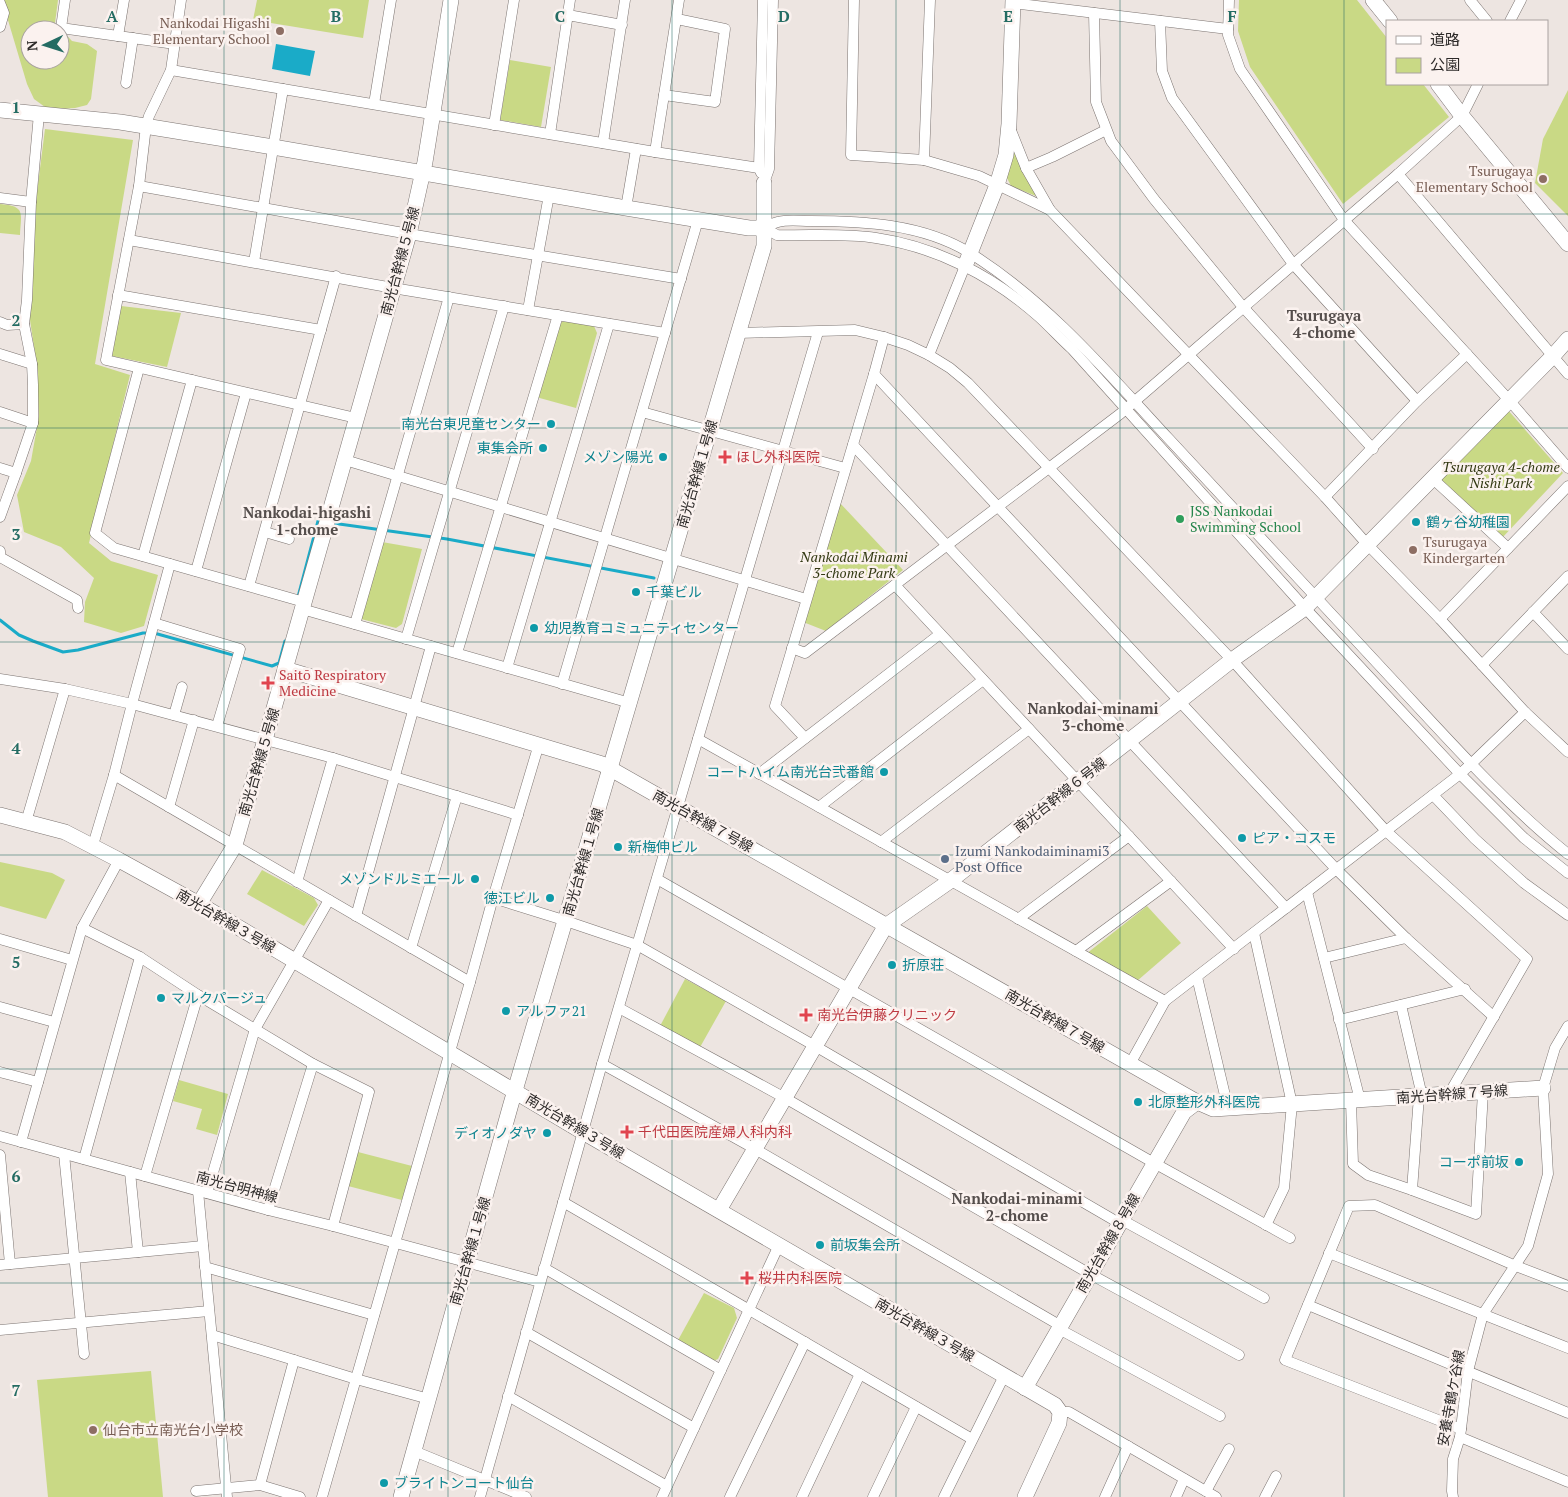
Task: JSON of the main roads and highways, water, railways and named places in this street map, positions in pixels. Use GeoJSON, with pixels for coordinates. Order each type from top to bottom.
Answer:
{"type":"FeatureCollection","features":[{"type":"Feature","properties":{"kind":"water"},"geometry":{"type":"Polygon","coordinates":[[[276,44],[315,51],[310,76],[272,69],[276,44]]]}},
{"type":"Feature","properties":{"kind":"waterway"},"geometry":{"type":"LineString","coordinates":[[298,597],[318,521],[323,522]]}},
{"type":"Feature","properties":{"kind":"waterway"},"geometry":{"type":"LineString","coordinates":[[332,523],[447,539],[654,578]]}},
{"type":"Feature","properties":{"kind":"waterway"},"geometry":{"type":"LineString","coordinates":[[0,620],[19,635],[63,652],[78,650],[143,633],[154,633],[272,666],[279,663],[285,641]]}},
{"type":"Feature","properties":{"kind":"place","name":"Nankodai Higashi Elementary School"},"geometry":{"type":"Point","coordinates":[280,31]}},
{"type":"Feature","properties":{"kind":"place","name":"Tsurugaya Elementary School"},"geometry":{"type":"Point","coordinates":[1543,179]}},
{"type":"Feature","properties":{"kind":"place","name":"南光台東児童センター"},"geometry":{"type":"Point","coordinates":[551,424]}},
{"type":"Feature","properties":{"kind":"place","name":"東集会所"},"geometry":{"type":"Point","coordinates":[543,448]}},
{"type":"Feature","properties":{"kind":"place","name":"メゾン陽光"},"geometry":{"type":"Point","coordinates":[663,457]}},
{"type":"Feature","properties":{"kind":"place","name":"ほし外科医院"},"geometry":{"type":"Point","coordinates":[725,457]}},
{"type":"Feature","properties":{"kind":"place","name":"JSS Nankodai Swimming School"},"geometry":{"type":"Point","coordinates":[1180,519]}},
{"type":"Feature","properties":{"kind":"place","name":"鶴ヶ谷幼稚園"},"geometry":{"type":"Point","coordinates":[1416,522]}},
{"type":"Feature","properties":{"kind":"place","name":"Tsurugaya Kindergarten"},"geometry":{"type":"Point","coordinates":[1413,550]}},
{"type":"Feature","properties":{"kind":"place","name":"千葉ビル"},"geometry":{"type":"Point","coordinates":[636,592]}},
{"type":"Feature","properties":{"kind":"place","name":"幼児教育コミュニティセンター"},"geometry":{"type":"Point","coordinates":[534,628]}},
{"type":"Feature","properties":{"kind":"place","name":"Saitō Respiratory Medicine"},"geometry":{"type":"Point","coordinates":[268,683]}},
{"type":"Feature","properties":{"kind":"place","name":"コートハイム南光台弐番館"},"geometry":{"type":"Point","coordinates":[884,772]}},
{"type":"Feature","properties":{"kind":"place","name":"ピア・コスモ"},"geometry":{"type":"Point","coordinates":[1242,838]}},
{"type":"Feature","properties":{"kind":"place","name":"新梅伸ビル"},"geometry":{"type":"Point","coordinates":[618,847]}},
{"type":"Feature","properties":{"kind":"place","name":"Izumi Nankodaiminami3 Post Office"},"geometry":{"type":"Point","coordinates":[945,859]}},
{"type":"Feature","properties":{"kind":"place","name":"メゾンドルミエール"},"geometry":{"type":"Point","coordinates":[475,879]}},
{"type":"Feature","properties":{"kind":"place","name":"徳江ビル"},"geometry":{"type":"Point","coordinates":[550,898]}},
{"type":"Feature","properties":{"kind":"place","name":"折原荘"},"geometry":{"type":"Point","coordinates":[892,965]}},
{"type":"Feature","properties":{"kind":"place","name":"マルクパージュ"},"geometry":{"type":"Point","coordinates":[161,998]}},
{"type":"Feature","properties":{"kind":"place","name":"アルファ21"},"geometry":{"type":"Point","coordinates":[506,1011]}},
{"type":"Feature","properties":{"kind":"place","name":"南光台伊藤クリニック"},"geometry":{"type":"Point","coordinates":[806,1015]}},
{"type":"Feature","properties":{"kind":"place","name":"北原整形外科医院"},"geometry":{"type":"Point","coordinates":[1138,1102]}},
{"type":"Feature","properties":{"kind":"place","name":"千代田医院産婦人科内科"},"geometry":{"type":"Point","coordinates":[627,1132]}},
{"type":"Feature","properties":{"kind":"place","name":"ディオノダヤ"},"geometry":{"type":"Point","coordinates":[547,1133]}},
{"type":"Feature","properties":{"kind":"place","name":"コーポ前坂"},"geometry":{"type":"Point","coordinates":[1519,1162]}},
{"type":"Feature","properties":{"kind":"place","name":"前坂集会所"},"geometry":{"type":"Point","coordinates":[820,1245]}},
{"type":"Feature","properties":{"kind":"place","name":"桜井内科医院"},"geometry":{"type":"Point","coordinates":[747,1278]}},
{"type":"Feature","properties":{"kind":"place","name":"仙台市立南光台小学校"},"geometry":{"type":"Point","coordinates":[93,1430]}},
{"type":"Feature","properties":{"kind":"place","name":"ブライトンコート仙台"},"geometry":{"type":"Point","coordinates":[384,1483]}},
{"type":"Feature","properties":{"kind":"district","name":"Tsurugaya 4-chome"},"geometry":{"type":"Point","coordinates":[1324,324]}},
{"type":"Feature","properties":{"kind":"district","name":"Nankodai-higashi 1-chome"},"geometry":{"type":"Point","coordinates":[307,522]}},
{"type":"Feature","properties":{"kind":"district","name":"Nankodai-minami 3-chome"},"geometry":{"type":"Point","coordinates":[1093,718]}},
{"type":"Feature","properties":{"kind":"district","name":"Nankodai-minami 2-chome"},"geometry":{"type":"Point","coordinates":[1017,1208]}},
{"type":"Feature","properties":{"kind":"park label","name":"Tsurugaya 4-chome Nishi Park"},"geometry":{"type":"Point","coordinates":[1501,476]}},
{"type":"Feature","properties":{"kind":"park label","name":"Nankodai Minami 3-chome Park"},"geometry":{"type":"Point","coordinates":[854,566]}}]}
